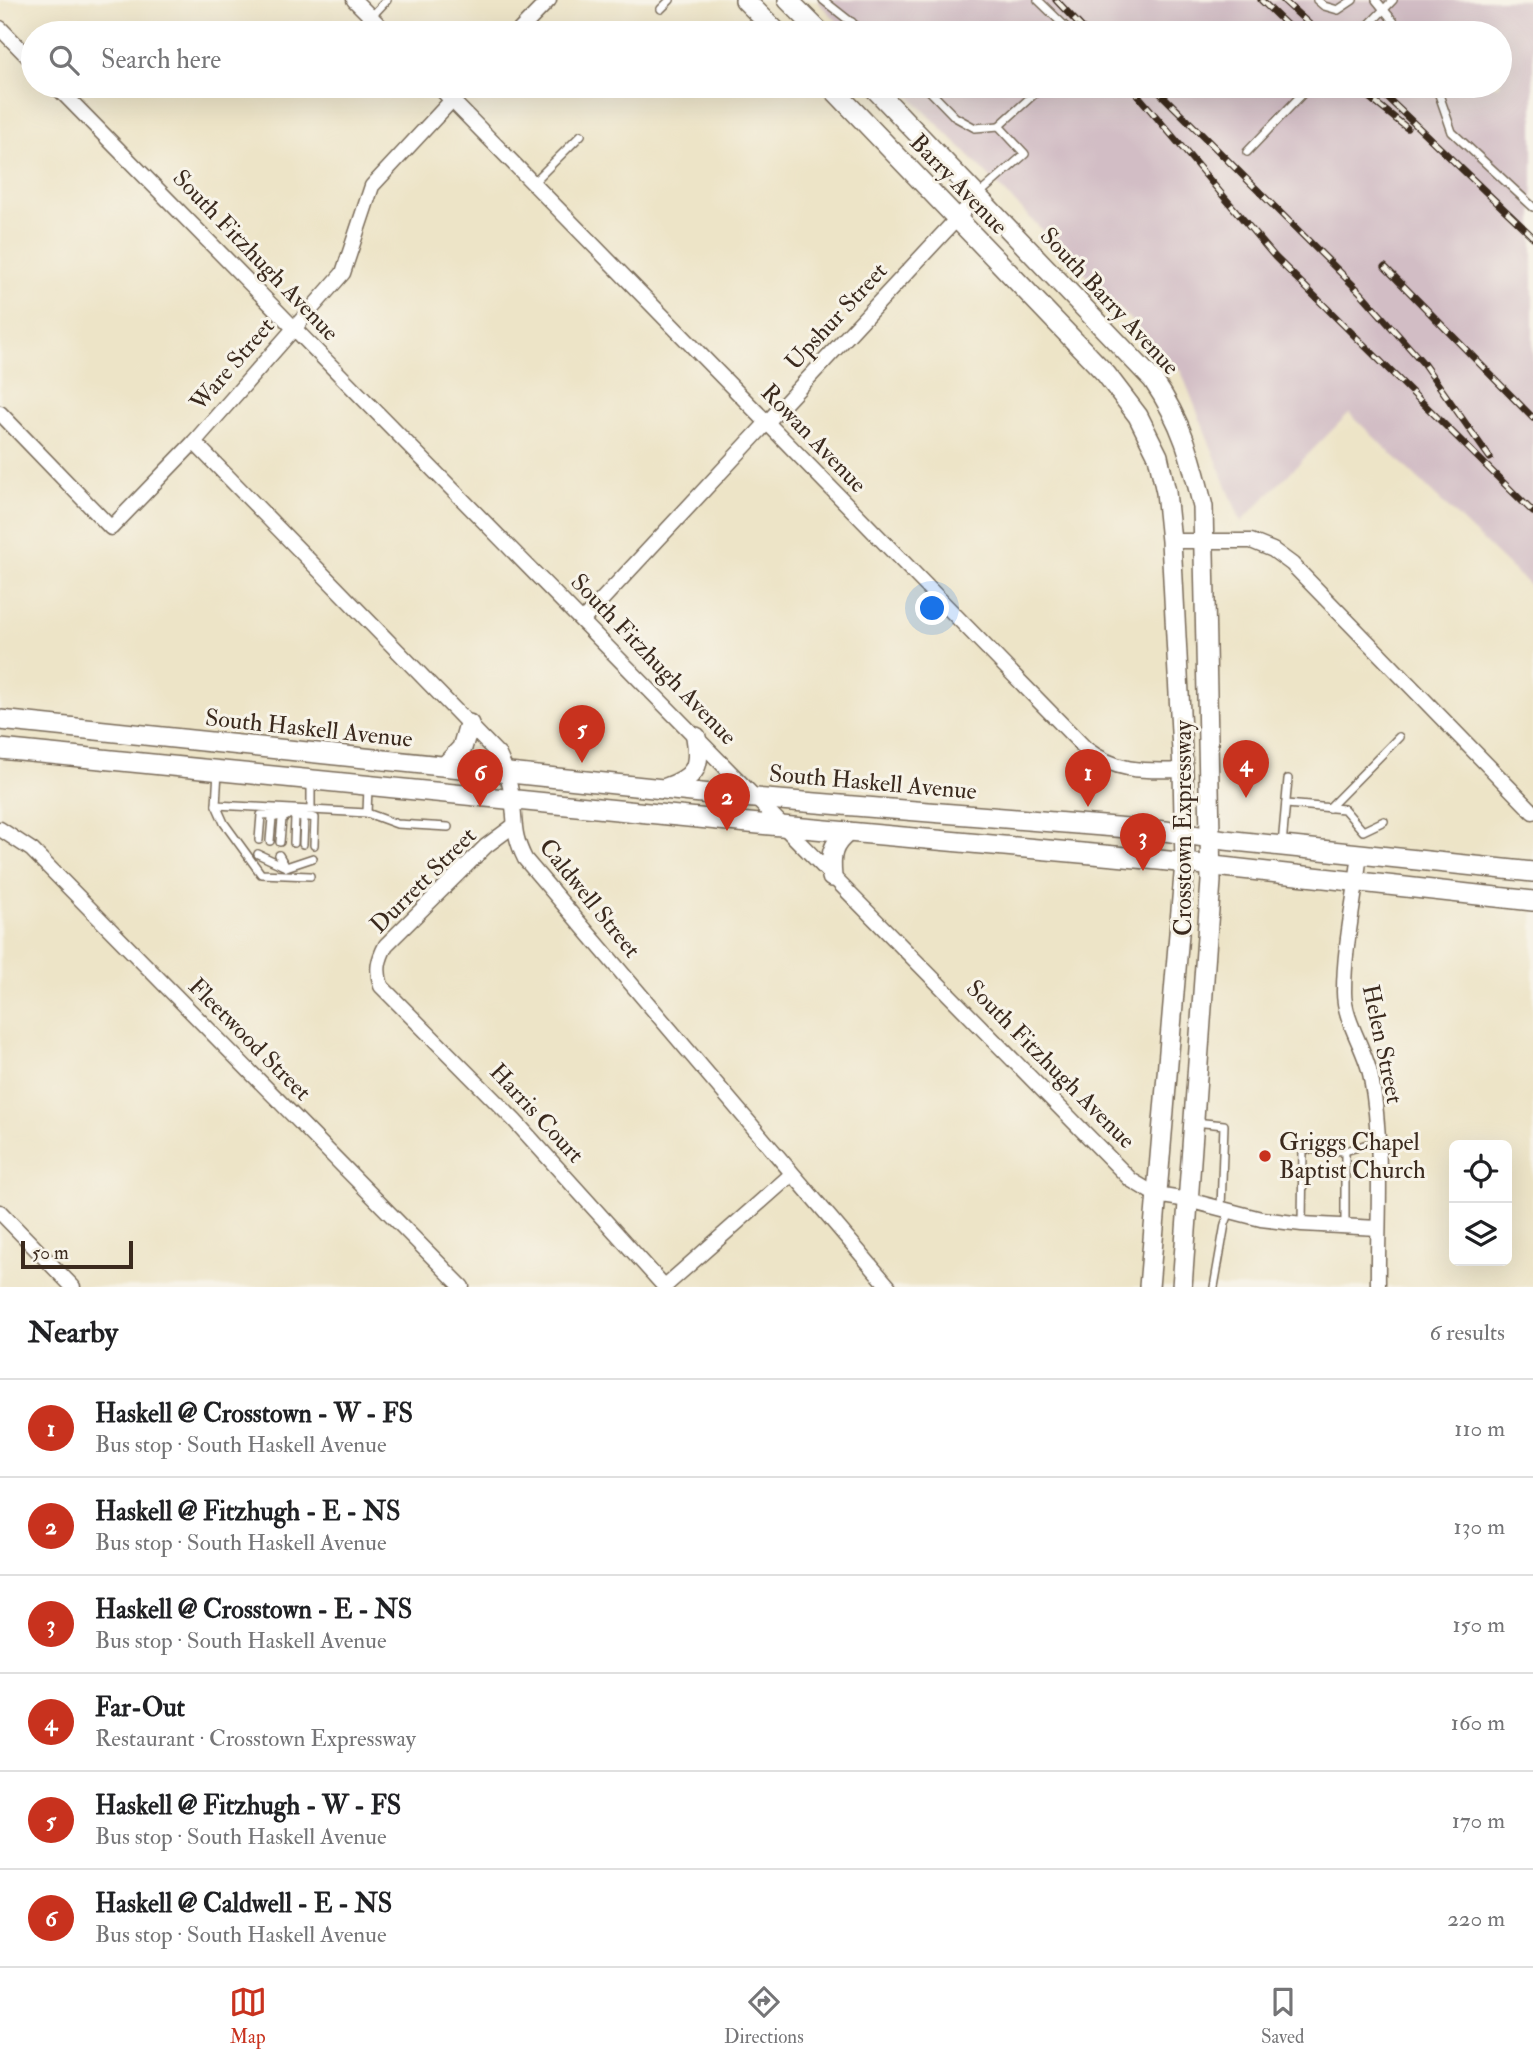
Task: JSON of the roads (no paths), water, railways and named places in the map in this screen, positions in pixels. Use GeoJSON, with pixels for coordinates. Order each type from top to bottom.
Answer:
{"type":"FeatureCollection","features":[{"type":"Feature","properties":{"kind":"main road"},"geometry":{"type":"LineString","coordinates":[[745,0],[766,21]]}},
{"type":"Feature","properties":{"kind":"main road"},"geometry":{"type":"LineString","coordinates":[[788,0],[809,21]]}},
{"type":"Feature","properties":{"kind":"main road","name":"Barry Avenue"},"geometry":{"type":"LineString","coordinates":[[842,98],[1106,374],[1138,416],[1158,456],[1166,492],[1171,541]]}},
{"type":"Feature","properties":{"kind":"main road","name":"South Barry Avenue"},"geometry":{"type":"LineString","coordinates":[[884,98],[1153,380],[1171,406],[1187,441],[1203,507],[1204,539]]}},
{"type":"Feature","properties":{"kind":"main road","name":"Crosstown Expressway"},"geometry":{"type":"LineString","coordinates":[[1188,1200],[1211,867],[1204,539]]}},
{"type":"Feature","properties":{"kind":"main road","name":"Crosstown Expressway"},"geometry":{"type":"LineString","coordinates":[[1156,1195],[1185,863],[1171,541]]}},
{"type":"Feature","properties":{"kind":"main road","name":"South Haskell Avenue"},"geometry":{"type":"LineString","coordinates":[[0,720],[664,789],[1185,834],[1282,846],[1361,842],[1533,872]]}},
{"type":"Feature","properties":{"kind":"main road"},"geometry":{"type":"LineString","coordinates":[[445,766],[462,748],[469,724]]}},
{"type":"Feature","properties":{"kind":"main road"},"geometry":{"type":"LineString","coordinates":[[664,789],[685,780],[694,771],[698,762],[696,737]]}},
{"type":"Feature","properties":{"kind":"main road","name":"South Haskell Avenue"},"geometry":{"type":"LineString","coordinates":[[0,749],[1185,863],[1533,901]]}},
{"type":"Feature","properties":{"kind":"main road"},"geometry":{"type":"LineString","coordinates":[[832,877],[830,854],[833,846],[848,832]]}},
{"type":"Feature","properties":{"kind":"main road"},"geometry":{"type":"LineString","coordinates":[[1149,1287],[1156,1195]]}},
{"type":"Feature","properties":{"kind":"main road"},"geometry":{"type":"LineString","coordinates":[[1182,1287],[1188,1200]]}},
{"type":"Feature","properties":{"kind":"street"},"geometry":{"type":"LineString","coordinates":[[354,0],[375,21]]}},
{"type":"Feature","properties":{"kind":"street"},"geometry":{"type":"LineString","coordinates":[[529,21],[549,0]]}},
{"type":"Feature","properties":{"kind":"street"},"geometry":{"type":"LineString","coordinates":[[0,28],[21,50]]}},
{"type":"Feature","properties":{"kind":"street","name":"South Fitzhugh Avenue"},"geometry":{"type":"LineString","coordinates":[[68,98],[1131,1180],[1156,1195]]}},
{"type":"Feature","properties":{"kind":"street","name":"Ware Street"},"geometry":{"type":"LineString","coordinates":[[0,413],[111,528],[194,442],[343,273],[372,186],[452,99]]}},
{"type":"Feature","properties":{"kind":"street","name":"Rowan Avenue"},"geometry":{"type":"LineString","coordinates":[[452,99],[1085,748],[1101,761],[1121,768],[1183,770]]}},
{"type":"Feature","properties":{"kind":"street","name":"Upshur Street"},"geometry":{"type":"LineString","coordinates":[[583,620],[978,195]]}},
{"type":"Feature","properties":{"kind":"street","name":"Caldwell Street"},"geometry":{"type":"LineString","coordinates":[[194,442],[499,755],[507,773],[513,800],[513,826],[517,843],[532,868],[889,1287]]}},
{"type":"Feature","properties":{"kind":"street"},"geometry":{"type":"LineString","coordinates":[[1171,541],[1251,541],[1272,550],[1292,564],[1533,812]]}},
{"type":"Feature","properties":{"kind":"street","name":"Durrett Street"},"geometry":{"type":"LineString","coordinates":[[377,973],[378,959],[386,946],[486,846],[513,826]]}},
{"type":"Feature","properties":{"kind":"street","name":"Fleetwood Street"},"geometry":{"type":"LineString","coordinates":[[0,829],[32,850],[462,1287]]}},
{"type":"Feature","properties":{"kind":"street","name":"Helen Street"},"geometry":{"type":"LineString","coordinates":[[1361,842],[1344,994],[1349,1018],[1362,1045],[1371,1076],[1377,1141],[1378,1287]]}},
{"type":"Feature","properties":{"kind":"street","name":"Harris Court"},"geometry":{"type":"LineString","coordinates":[[377,973],[381,986],[515,1121],[665,1287]]}},
{"type":"Feature","properties":{"kind":"street"},"geometry":{"type":"LineString","coordinates":[[665,1287],[792,1174]]}},
{"type":"Feature","properties":{"kind":"street"},"geometry":{"type":"LineString","coordinates":[[1156,1195],[1188,1200],[1261,1219],[1378,1228]]}},
{"type":"Feature","properties":{"kind":"street"},"geometry":{"type":"LineString","coordinates":[[0,1212],[73,1287]]}},
{"type":"Feature","properties":{"kind":"lane"},"geometry":{"type":"LineString","coordinates":[[371,17],[387,0]]}},
{"type":"Feature","properties":{"kind":"lane"},"geometry":{"type":"LineString","coordinates":[[661,9],[670,0]]}},
{"type":"Feature","properties":{"kind":"lane"},"geometry":{"type":"LineString","coordinates":[[823,0],[851,21]]}},
{"type":"Feature","properties":{"kind":"lane"},"geometry":{"type":"LineString","coordinates":[[1038,0],[1060,21]]}},
{"type":"Feature","properties":{"kind":"lane"},"geometry":{"type":"LineString","coordinates":[[1317,0],[1324,6],[1338,10],[1353,0]]}},
{"type":"Feature","properties":{"kind":"lane"},"geometry":{"type":"LineString","coordinates":[[1376,0],[1394,21]]}},
{"type":"Feature","properties":{"kind":"lane"},"geometry":{"type":"LineString","coordinates":[[1373,21],[1393,0]]}},
{"type":"Feature","properties":{"kind":"lane"},"geometry":{"type":"LineString","coordinates":[[937,98],[955,117],[975,128],[999,126],[1030,98]]}},
{"type":"Feature","properties":{"kind":"lane"},"geometry":{"type":"LineString","coordinates":[[1247,152],[1299,98]]}},
{"type":"Feature","properties":{"kind":"lane"},"geometry":{"type":"LineString","coordinates":[[1440,98],[1451,132],[1533,207]]}},
{"type":"Feature","properties":{"kind":"lane"},"geometry":{"type":"LineString","coordinates":[[978,195],[1026,154],[999,126]]}},
{"type":"Feature","properties":{"kind":"lane"},"geometry":{"type":"LineString","coordinates":[[533,183],[581,135]]}},
{"type":"Feature","properties":{"kind":"lane"},"geometry":{"type":"LineString","coordinates":[[1329,808],[1399,737]]}},
{"type":"Feature","properties":{"kind":"lane"},"geometry":{"type":"LineString","coordinates":[[218,771],[216,805],[224,823],[261,874],[286,871],[310,876]]}},
{"type":"Feature","properties":{"kind":"lane"},"geometry":{"type":"LineString","coordinates":[[1282,846],[1288,779]]}},
{"type":"Feature","properties":{"kind":"lane"},"geometry":{"type":"LineString","coordinates":[[311,780],[311,810]]}},
{"type":"Feature","properties":{"kind":"lane"},"geometry":{"type":"LineString","coordinates":[[367,813],[368,786]]}},
{"type":"Feature","properties":{"kind":"lane"},"geometry":{"type":"LineString","coordinates":[[1286,804],[1344,809],[1361,842],[1384,821]]}},
{"type":"Feature","properties":{"kind":"lane"},"geometry":{"type":"LineString","coordinates":[[216,805],[291,811],[315,818],[314,845]]}},
{"type":"Feature","properties":{"kind":"lane"},"geometry":{"type":"LineString","coordinates":[[270,841],[272,818],[291,811]]}},
{"type":"Feature","properties":{"kind":"lane"},"geometry":{"type":"LineString","coordinates":[[279,842],[282,819],[291,811]]}},
{"type":"Feature","properties":{"kind":"lane"},"geometry":{"type":"LineString","coordinates":[[291,811],[295,818],[294,843]]}},
{"type":"Feature","properties":{"kind":"lane"},"geometry":{"type":"LineString","coordinates":[[291,811],[304,819],[303,844]]}},
{"type":"Feature","properties":{"kind":"lane"},"geometry":{"type":"LineString","coordinates":[[259,840],[261,815],[291,811],[367,813],[397,824],[448,827]]}},
{"type":"Feature","properties":{"kind":"lane"},"geometry":{"type":"LineString","coordinates":[[258,854],[286,871]]}},
{"type":"Feature","properties":{"kind":"lane"},"geometry":{"type":"LineString","coordinates":[[268,855],[286,871]]}},
{"type":"Feature","properties":{"kind":"lane"},"geometry":{"type":"LineString","coordinates":[[279,855],[286,871]]}},
{"type":"Feature","properties":{"kind":"lane"},"geometry":{"type":"LineString","coordinates":[[286,871],[293,857]]}},
{"type":"Feature","properties":{"kind":"lane"},"geometry":{"type":"LineString","coordinates":[[286,871],[303,857]]}},
{"type":"Feature","properties":{"kind":"lane"},"geometry":{"type":"LineString","coordinates":[[286,871],[313,858]]}},
{"type":"Feature","properties":{"kind":"lane"},"geometry":{"type":"LineString","coordinates":[[1194,1122],[1224,1125],[1226,1210],[1213,1287]]}},
{"type":"Feature","properties":{"kind":"lane"},"geometry":{"type":"LineString","coordinates":[[1302,1224],[1303,1149],[1345,1151],[1377,1141]]}},
{"type":"Feature","properties":{"kind":"lane"},"geometry":{"type":"LineString","coordinates":[[1345,1151],[1345,1226]]}},
{"type":"Feature","properties":{"kind":"railway"},"geometry":{"type":"LineString","coordinates":[[1056,0],[1076,21]]}},
{"type":"Feature","properties":{"kind":"railway"},"geometry":{"type":"LineString","coordinates":[[1261,0],[1283,21]]}},
{"type":"Feature","properties":{"kind":"railway"},"geometry":{"type":"LineString","coordinates":[[1283,0],[1306,21]]}},
{"type":"Feature","properties":{"kind":"railway"},"geometry":{"type":"LineString","coordinates":[[1140,98],[1275,257],[1533,512]]}},
{"type":"Feature","properties":{"kind":"railway"},"geometry":{"type":"LineString","coordinates":[[1165,98],[1361,293],[1423,363],[1490,458]]}},
{"type":"Feature","properties":{"kind":"railway"},"geometry":{"type":"LineString","coordinates":[[1370,98],[1407,128]]}},
{"type":"Feature","properties":{"kind":"railway"},"geometry":{"type":"LineString","coordinates":[[1388,98],[1533,237]]}},
{"type":"Feature","properties":{"kind":"railway"},"geometry":{"type":"LineString","coordinates":[[1385,267],[1533,418]]}},
{"type":"Feature","properties":{"kind":"place","name":"Haskell @ Fitzhugh - W - FS"},"geometry":{"type":"Point","coordinates":[582,763]}},
{"type":"Feature","properties":{"kind":"place","name":"Far-Out"},"geometry":{"type":"Point","coordinates":[1246,798]}},
{"type":"Feature","properties":{"kind":"place","name":"Haskell @ Caldwell - E - NS"},"geometry":{"type":"Point","coordinates":[480,807]}},
{"type":"Feature","properties":{"kind":"place","name":"Haskell @ Crosstown - W - FS"},"geometry":{"type":"Point","coordinates":[1088,807]}},
{"type":"Feature","properties":{"kind":"place","name":"Haskell @ Fitzhugh - E - NS"},"geometry":{"type":"Point","coordinates":[727,831]}},
{"type":"Feature","properties":{"kind":"place","name":"Haskell @ Crosstown - E - NS"},"geometry":{"type":"Point","coordinates":[1143,871]}},
{"type":"Feature","properties":{"kind":"place","name":"Griggs Chapel Baptist Church"},"geometry":{"type":"Point","coordinates":[1265,1156]}}]}
